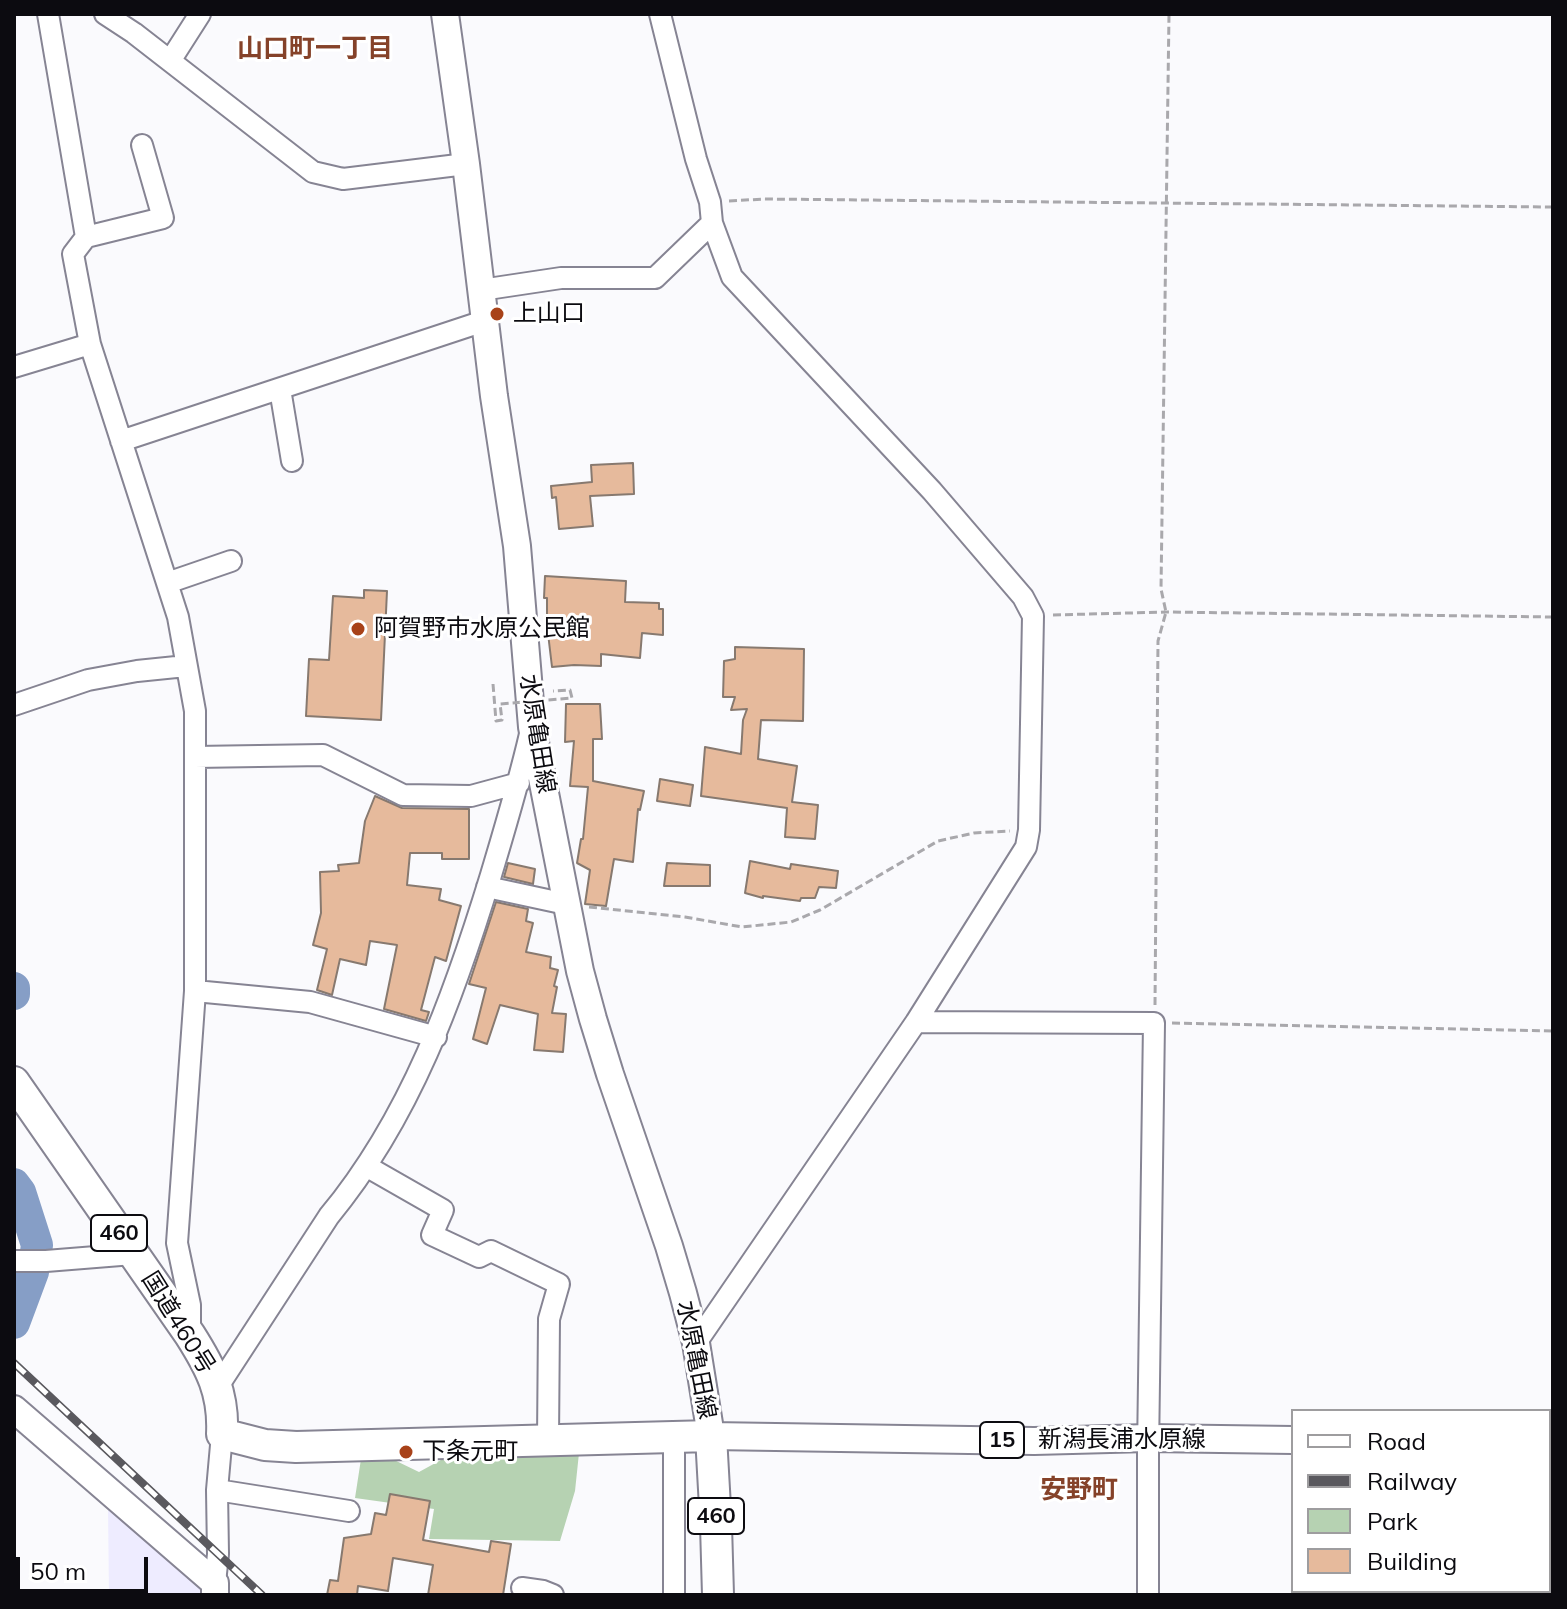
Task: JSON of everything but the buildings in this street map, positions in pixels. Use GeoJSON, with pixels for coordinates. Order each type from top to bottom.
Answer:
{"type":"FeatureCollection","features":[{"type":"Feature","properties":{"kind":"highway","name":"国道460号"},"geometry":{"type":"LineString","coordinates":[[14,1082],[205,1360],[217,1388],[223,1414],[222,1434]]}},
{"type":"Feature","properties":{"kind":"highway"},"geometry":{"type":"LineString","coordinates":[[222,1434],[265,1445],[296,1447],[711,1436]]}},
{"type":"Feature","properties":{"kind":"highway","name":"460"},"geometry":{"type":"LineString","coordinates":[[711,1436],[718,1595]]}},
{"type":"Feature","properties":{"kind":"main road","name":"水原亀田線"},"geometry":{"type":"LineString","coordinates":[[445,14],[502,459],[517,546],[532,727],[566,904],[593,1019],[669,1246],[696,1343],[711,1436]]}},
{"type":"Feature","properties":{"kind":"main road"},"geometry":{"type":"LineString","coordinates":[[14,1409],[215,1589]]}},
{"type":"Feature","properties":{"kind":"main road","name":"新潟長浦水原線"},"geometry":{"type":"LineString","coordinates":[[711,1436],[1034,1441],[1148,1438],[1291,1440]]}},
{"type":"Feature","properties":{"kind":"street"},"geometry":{"type":"LineString","coordinates":[[48,14],[86,237]]}},
{"type":"Feature","properties":{"kind":"street"},"geometry":{"type":"LineString","coordinates":[[105,14],[134,33],[313,172],[343,179],[466,164]]}},
{"type":"Feature","properties":{"kind":"street"},"geometry":{"type":"LineString","coordinates":[[170,61],[200,14]]}},
{"type":"Feature","properties":{"kind":"street"},"geometry":{"type":"LineString","coordinates":[[660,14],[696,159],[732,277],[932,491],[1023,597],[1033,616],[1029,830],[1026,847],[916,1022],[696,1343]]}},
{"type":"Feature","properties":{"kind":"street"},"geometry":{"type":"LineString","coordinates":[[142,145],[163,218],[86,237],[73,254],[90,344],[178,617],[195,711],[195,991],[177,1243],[190,1305],[190,1335]]}},
{"type":"Feature","properties":{"kind":"street"},"geometry":{"type":"LineString","coordinates":[[481,290],[561,278],[655,278],[711,212]]}},
{"type":"Feature","properties":{"kind":"street"},"geometry":{"type":"LineString","coordinates":[[121,441],[484,321]]}},
{"type":"Feature","properties":{"kind":"street"},"geometry":{"type":"LineString","coordinates":[[14,367],[90,344]]}},
{"type":"Feature","properties":{"kind":"street"},"geometry":{"type":"LineString","coordinates":[[280,389],[292,461]]}},
{"type":"Feature","properties":{"kind":"street"},"geometry":{"type":"LineString","coordinates":[[167,583],[231,561]]}},
{"type":"Feature","properties":{"kind":"street"},"geometry":{"type":"LineString","coordinates":[[14,705],[88,680],[186,666]]}},
{"type":"Feature","properties":{"kind":"street"},"geometry":{"type":"LineString","coordinates":[[217,1388],[329,1216],[366,1166],[410,1092],[436,1037],[478,921],[519,783],[532,727]]}},
{"type":"Feature","properties":{"kind":"street"},"geometry":{"type":"LineString","coordinates":[[195,757],[323,755],[403,795],[471,796],[519,783]]}},
{"type":"Feature","properties":{"kind":"street"},"geometry":{"type":"LineString","coordinates":[[487,887],[566,904]]}},
{"type":"Feature","properties":{"kind":"street"},"geometry":{"type":"LineString","coordinates":[[195,991],[310,1002],[436,1037]]}},
{"type":"Feature","properties":{"kind":"street"},"geometry":{"type":"LineString","coordinates":[[916,1022],[1154,1023],[1148,1595]]}},
{"type":"Feature","properties":{"kind":"street"},"geometry":{"type":"LineString","coordinates":[[366,1166],[443,1210],[432,1235],[479,1257],[491,1251],[559,1284],[549,1319],[548,1440]]}},
{"type":"Feature","properties":{"kind":"street"},"geometry":{"type":"LineString","coordinates":[[18,1261],[133,1254]]}},
{"type":"Feature","properties":{"kind":"street"},"geometry":{"type":"LineString","coordinates":[[215,1589],[217,1490],[222,1434]]}},
{"type":"Feature","properties":{"kind":"street"},"geometry":{"type":"LineString","coordinates":[[674,1437],[674,1595]]}},
{"type":"Feature","properties":{"kind":"street"},"geometry":{"type":"LineString","coordinates":[[217,1490],[349,1511]]}},
{"type":"Feature","properties":{"kind":"street"},"geometry":{"type":"LineString","coordinates":[[522,1588],[553,1595]]}},
{"type":"Feature","properties":{"kind":"path"},"geometry":{"type":"LineString","coordinates":[[1169,14],[1161,589],[1166,612],[1158,641],[1154,1023],[1553,1031]]}},
{"type":"Feature","properties":{"kind":"path"},"geometry":{"type":"LineString","coordinates":[[711,212],[764,199],[1553,207]]}},
{"type":"Feature","properties":{"kind":"path"},"geometry":{"type":"LineString","coordinates":[[1033,616],[1166,612],[1553,617]]}},
{"type":"Feature","properties":{"kind":"path"},"geometry":{"type":"LineString","coordinates":[[493,684],[496,721],[502,720],[500,704],[572,698],[570,690],[553,691]]}},
{"type":"Feature","properties":{"kind":"path"},"geometry":{"type":"LineString","coordinates":[[566,904],[685,917],[742,927],[791,922],[820,910],[938,841],[974,833],[1029,830]]}},
{"type":"Feature","properties":{"kind":"shaded area"},"geometry":{"type":"Polygon","coordinates":[[[108,1509],[223,1595],[109,1595],[108,1509]]]}},
{"type":"Feature","properties":{"kind":"green space"},"geometry":{"type":"Polygon","coordinates":[[[579,1453],[575,1491],[560,1541],[429,1539],[434,1509],[355,1498],[361,1459],[388,1457],[419,1472],[450,1455],[579,1453]]]}},
{"type":"Feature","properties":{"kind":"waterway"},"geometry":{"type":"LineString","coordinates":[[14,988],[14,994]]}},
{"type":"Feature","properties":{"kind":"waterway"},"geometry":{"type":"LineString","coordinates":[[14,1184],[20,1192],[37,1245],[33,1272],[14,1323]]}},
{"type":"Feature","properties":{"kind":"railway"},"geometry":{"type":"LineString","coordinates":[[14,1363],[262,1595]]}},
{"type":"Feature","properties":{"kind":"place","name":"上山口"},"geometry":{"type":"Point","coordinates":[497,314]}},
{"type":"Feature","properties":{"kind":"place","name":"阿賀野市水原公民館"},"geometry":{"type":"Point","coordinates":[358,629]}},
{"type":"Feature","properties":{"kind":"place","name":"下条元町"},"geometry":{"type":"Point","coordinates":[406,1452]}},
{"type":"Feature","properties":{"kind":"district","name":"山口町一丁目"},"geometry":{"type":"Point","coordinates":[315,49]}},
{"type":"Feature","properties":{"kind":"district","name":"安野町"},"geometry":{"type":"Point","coordinates":[1079,1490]}}]}
